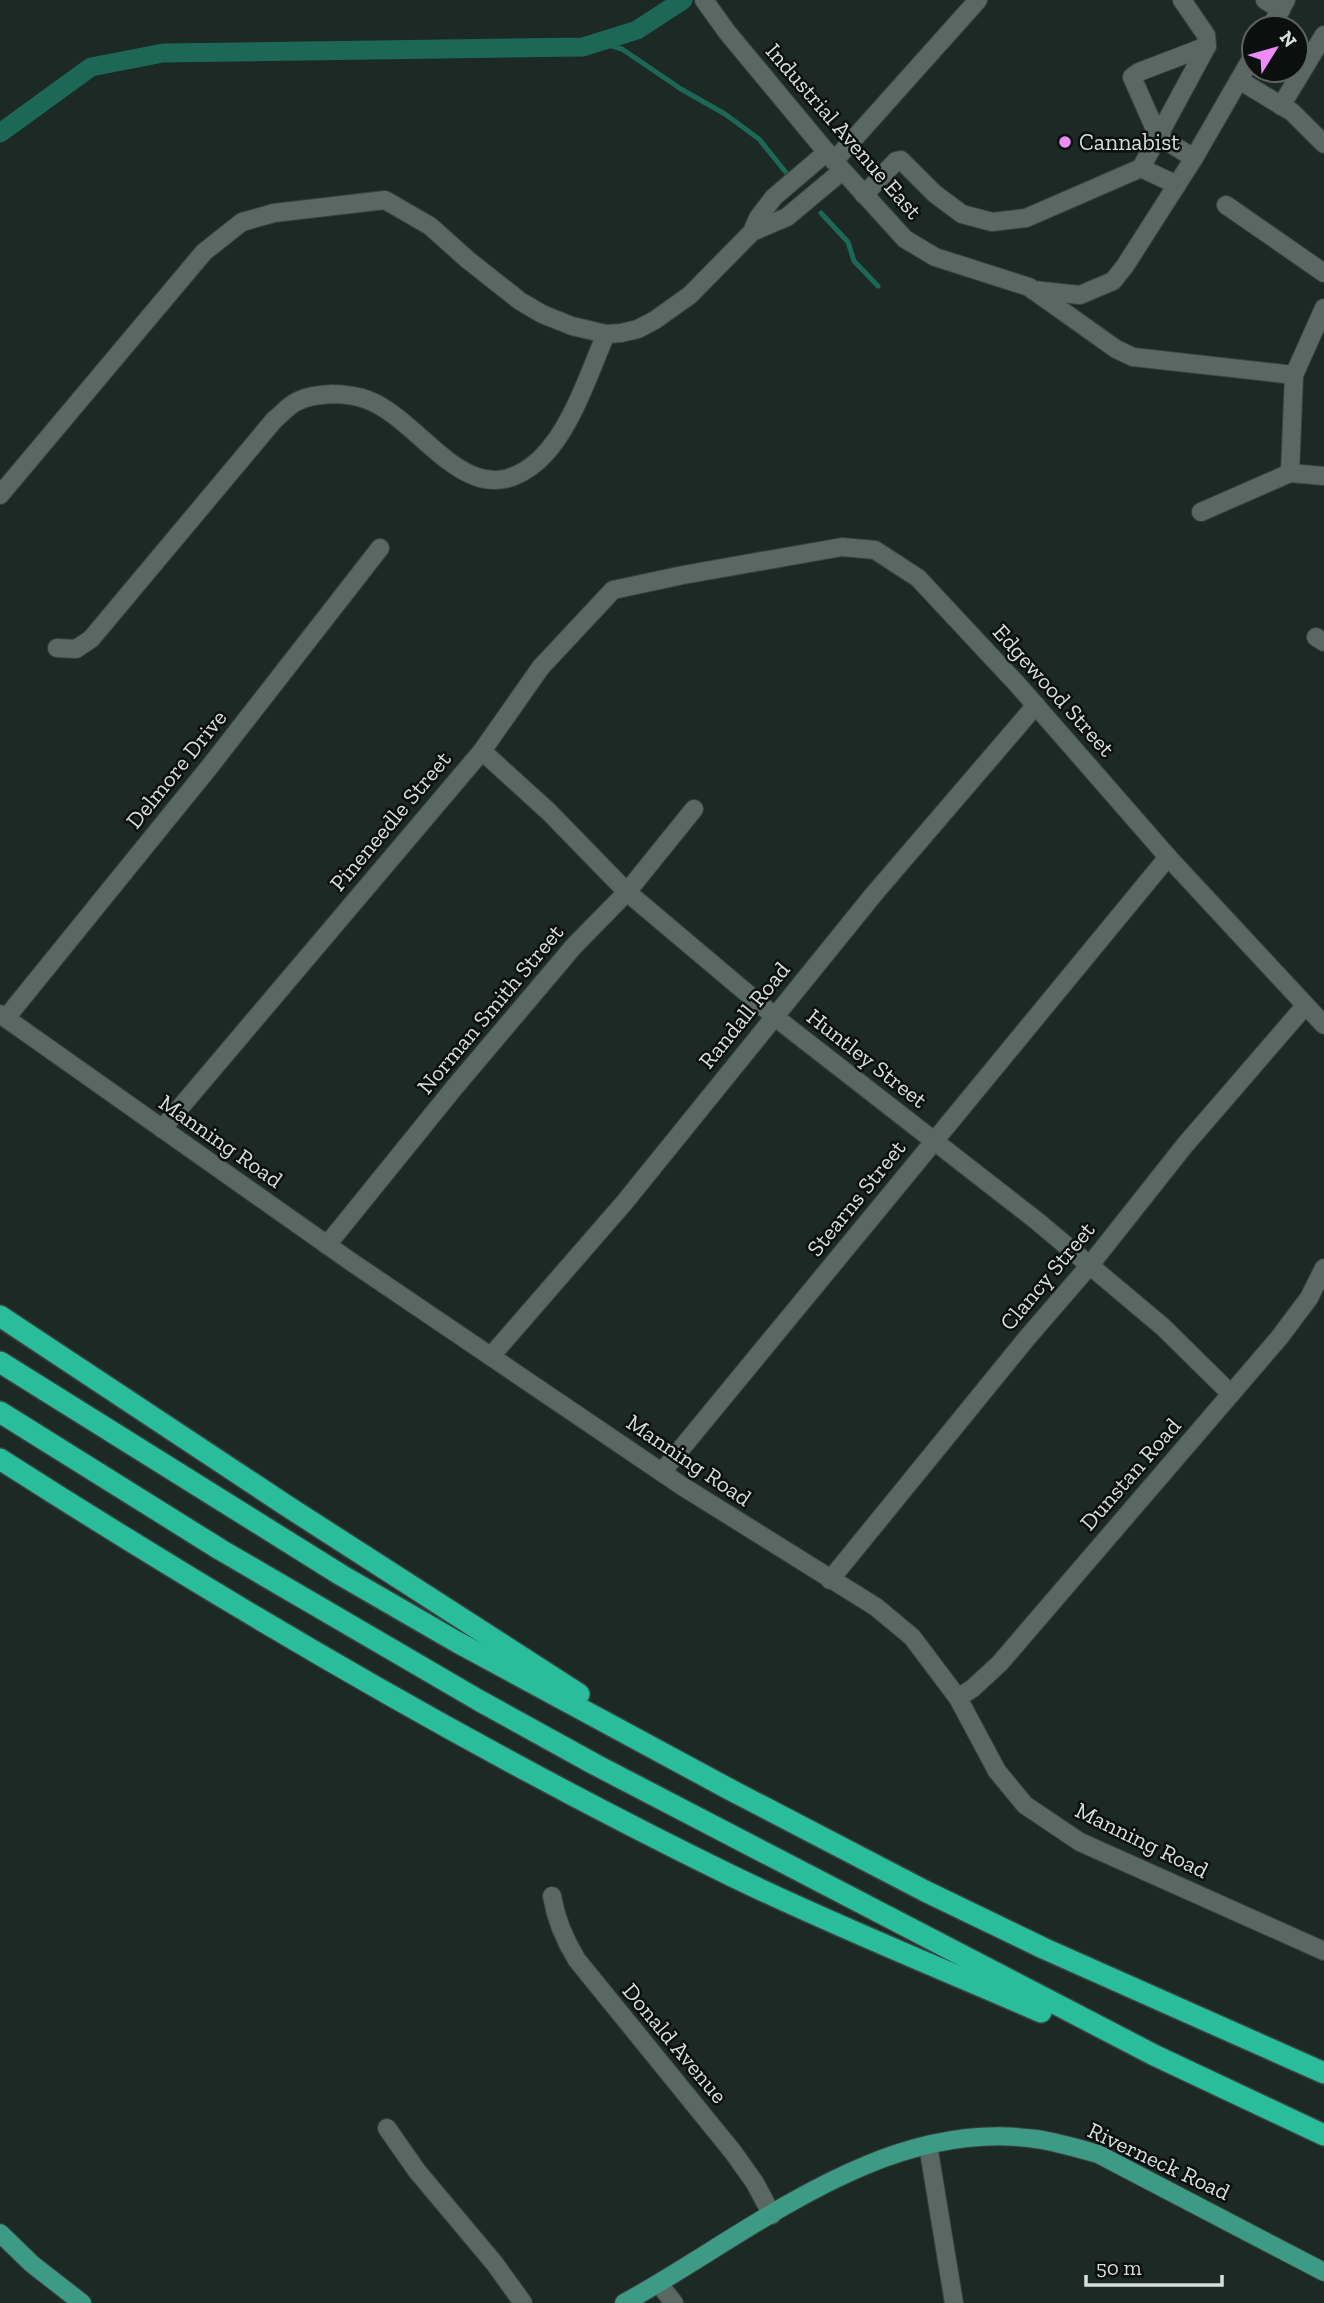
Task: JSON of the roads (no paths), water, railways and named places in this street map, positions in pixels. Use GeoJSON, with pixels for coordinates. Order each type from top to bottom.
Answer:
{"type":"FeatureCollection","features":[{"type":"Feature","properties":{"kind":"highway"},"geometry":{"type":"LineString","coordinates":[[0,1316],[287,1506],[729,1789]]}},
{"type":"Feature","properties":{"kind":"highway"},"geometry":{"type":"LineString","coordinates":[[0,1362],[341,1575],[457,1642],[729,1789],[925,1891],[1043,1948],[1324,2073]]}},
{"type":"Feature","properties":{"kind":"highway"},"geometry":{"type":"LineString","coordinates":[[0,1412],[233,1557],[584,1759],[1036,1995],[1324,2135]]}},
{"type":"Feature","properties":{"kind":"highway"},"geometry":{"type":"LineString","coordinates":[[0,1458],[296,1640],[446,1726],[612,1815],[790,1904],[1272,2111]]}},
{"type":"Feature","properties":{"kind":"main road","name":"Riverneck Road"},"geometry":{"type":"LineString","coordinates":[[624,2303],[841,2175],[894,2154],[928,2145],[983,2137],[1035,2138],[1098,2154],[1324,2272]]}},
{"type":"Feature","properties":{"kind":"main road"},"geometry":{"type":"LineString","coordinates":[[0,2233],[32,2264],[82,2303]]}},
{"type":"Feature","properties":{"kind":"street","name":"Industrial Avenue East"},"geometry":{"type":"LineString","coordinates":[[704,0],[727,32],[835,161],[905,239],[935,257],[1033,290],[1080,295],[1112,281],[1125,266],[1177,185],[1239,80]]}},
{"type":"Feature","properties":{"kind":"street"},"geometry":{"type":"LineString","coordinates":[[752,232],[787,217],[978,0]]}},
{"type":"Feature","properties":{"kind":"street"},"geometry":{"type":"LineString","coordinates":[[864,195],[901,160],[935,194],[962,214],[992,222],[1026,218],[1141,168],[1207,46],[1206,35],[1182,0]]}},
{"type":"Feature","properties":{"kind":"street"},"geometry":{"type":"LineString","coordinates":[[1281,106],[1324,36]]}},
{"type":"Feature","properties":{"kind":"street"},"geometry":{"type":"LineString","coordinates":[[1194,158],[1158,136],[1132,77],[1207,46]]}},
{"type":"Feature","properties":{"kind":"street"},"geometry":{"type":"LineString","coordinates":[[1239,80],[1292,113],[1324,144]]}},
{"type":"Feature","properties":{"kind":"street"},"geometry":{"type":"LineString","coordinates":[[0,495],[204,252],[242,222],[274,213],[385,200],[430,226],[520,301],[542,314],[572,326],[606,334],[638,329],[673,308],[690,295],[752,232],[758,218],[774,197],[835,161]]}},
{"type":"Feature","properties":{"kind":"street"},"geometry":{"type":"LineString","coordinates":[[1141,168],[1177,185]]}},
{"type":"Feature","properties":{"kind":"street"},"geometry":{"type":"LineString","coordinates":[[1226,205],[1324,273]]}},
{"type":"Feature","properties":{"kind":"street"},"geometry":{"type":"LineString","coordinates":[[1033,290],[1116,349],[1133,357],[1294,375]]}},
{"type":"Feature","properties":{"kind":"street"},"geometry":{"type":"LineString","coordinates":[[1290,473],[1294,375],[1324,308]]}},
{"type":"Feature","properties":{"kind":"street"},"geometry":{"type":"LineString","coordinates":[[57,648],[76,649],[91,639],[275,419],[295,403],[315,395],[329,394],[369,400],[390,413],[460,470],[486,480],[518,475],[541,459],[566,425],[606,334]]}},
{"type":"Feature","properties":{"kind":"street"},"geometry":{"type":"LineString","coordinates":[[1201,513],[1290,473],[1324,476]]}},
{"type":"Feature","properties":{"kind":"street","name":"Edgewood Street"},"geometry":{"type":"LineString","coordinates":[[673,577],[842,547],[875,551],[918,578],[1036,705],[1168,858],[1324,1025]]}},
{"type":"Feature","properties":{"kind":"street","name":"Delmore Drive"},"geometry":{"type":"LineString","coordinates":[[3,1016],[220,755],[380,548]]}},
{"type":"Feature","properties":{"kind":"street","name":"Pineneedle Street"},"geometry":{"type":"LineString","coordinates":[[162,1129],[482,751],[541,667],[613,590],[673,577]]}},
{"type":"Feature","properties":{"kind":"street","name":"Randall Road"},"geometry":{"type":"LineString","coordinates":[[491,1356],[624,1203],[874,894],[1036,705]]}},
{"type":"Feature","properties":{"kind":"street","name":"Huntley Street"},"geometry":{"type":"LineString","coordinates":[[482,751],[549,812],[627,892],[775,1016],[1090,1265],[1163,1327],[1231,1394]]}},
{"type":"Feature","properties":{"kind":"street","name":"Norman Smith Street"},"geometry":{"type":"LineString","coordinates":[[327,1245],[454,1087],[575,946],[627,892],[694,809]]}},
{"type":"Feature","properties":{"kind":"street","name":"Stearns Street"},"geometry":{"type":"LineString","coordinates":[[662,1472],[1168,858]]}},
{"type":"Feature","properties":{"kind":"street","name":"Clancy Street"},"geometry":{"type":"LineString","coordinates":[[830,1580],[1027,1338],[1090,1265],[1185,1145],[1305,1006]]}},
{"type":"Feature","properties":{"kind":"street","name":"Manning Road"},"geometry":{"type":"LineString","coordinates":[[3,1016],[327,1245],[662,1472],[876,1607],[912,1637],[958,1698],[997,1771],[1025,1805],[1080,1842],[1324,1951]]}},
{"type":"Feature","properties":{"kind":"street","name":"Dunstan Road"},"geometry":{"type":"LineString","coordinates":[[958,1698],[1000,1663],[1296,1318],[1310,1298],[1324,1268]]}},
{"type":"Feature","properties":{"kind":"street","name":"Donald Avenue"},"geometry":{"type":"LineString","coordinates":[[552,1896],[556,1919],[577,1960],[733,2152],[755,2183],[772,2215]]}},
{"type":"Feature","properties":{"kind":"street"},"geometry":{"type":"LineString","coordinates":[[387,2128],[417,2171],[495,2264],[523,2303]]}},
{"type":"Feature","properties":{"kind":"street"},"geometry":{"type":"LineString","coordinates":[[928,2145],[954,2303]]}},
{"type":"Feature","properties":{"kind":"street"},"geometry":{"type":"LineString","coordinates":[[659,2284],[674,2303]]}},
{"type":"Feature","properties":{"kind":"waterway"},"geometry":{"type":"LineString","coordinates":[[0,133],[91,67],[163,53],[583,47],[637,30],[683,0]]}},
{"type":"Feature","properties":{"kind":"waterway"},"geometry":{"type":"LineString","coordinates":[[598,42],[622,49],[681,89],[725,114],[759,139],[788,175]]}},
{"type":"Feature","properties":{"kind":"waterway"},"geometry":{"type":"LineString","coordinates":[[821,213],[848,242],[854,261],[878,286]]}},
{"type":"Feature","properties":{"kind":"place","name":"Cannabist"},"geometry":{"type":"Point","coordinates":[1065,142]}}]}
